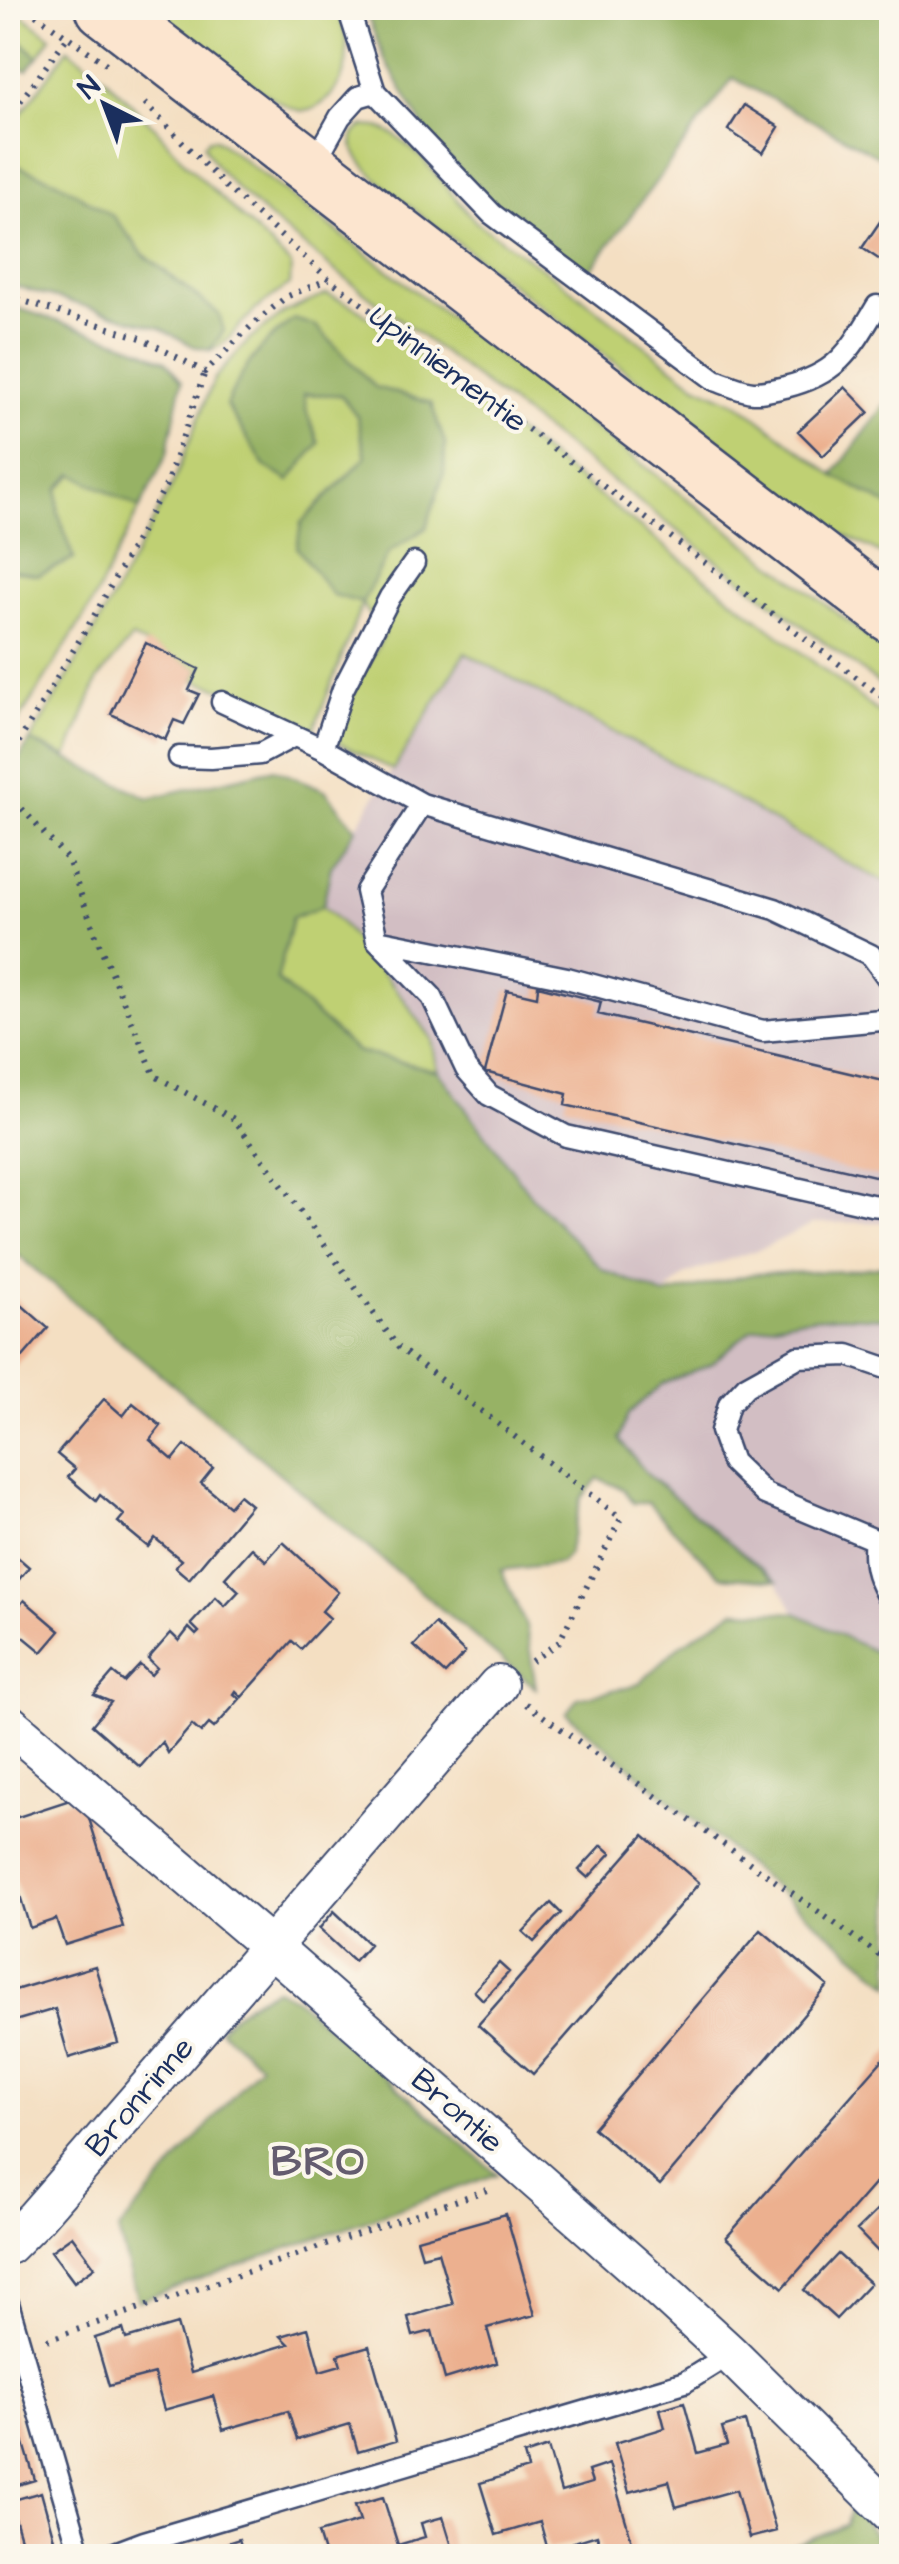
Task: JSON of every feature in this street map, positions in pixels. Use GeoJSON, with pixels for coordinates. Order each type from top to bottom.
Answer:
{"type":"FeatureCollection","features":[{"type":"Feature","properties":{"kind":"main road"},"geometry":{"type":"LineString","coordinates":[[105,35],[311,168],[892,615]]}},
{"type":"Feature","properties":{"kind":"street","name":"Bronrinne"},"geometry":{"type":"LineString","coordinates":[[12,2232],[36,2218],[498,1685]]}},
{"type":"Feature","properties":{"kind":"street","name":"Brontie"},"geometry":{"type":"LineString","coordinates":[[8,1723],[271,1947],[651,2281],[889,2505]]}},
{"type":"Feature","properties":{"kind":"lane"},"geometry":{"type":"LineString","coordinates":[[348,8],[375,92],[492,214],[715,380],[752,392],[813,380],[848,353],[877,306]]}},
{"type":"Feature","properties":{"kind":"lane"},"geometry":{"type":"LineString","coordinates":[[311,168],[340,117],[358,97],[375,92]]}},
{"type":"Feature","properties":{"kind":"lane"},"geometry":{"type":"LineString","coordinates":[[323,749],[343,688],[390,597],[414,563]]}},
{"type":"Feature","properties":{"kind":"lane"},"geometry":{"type":"LineString","coordinates":[[222,702],[323,749],[422,804],[775,908],[871,955],[892,984]]}},
{"type":"Feature","properties":{"kind":"lane"},"geometry":{"type":"LineString","coordinates":[[179,757],[260,754],[294,736]]}},
{"type":"Feature","properties":{"kind":"lane"},"geometry":{"type":"LineString","coordinates":[[422,804],[366,891],[377,940],[432,997],[466,1069],[489,1095],[566,1136],[892,1207]]}},
{"type":"Feature","properties":{"kind":"lane"},"geometry":{"type":"LineString","coordinates":[[377,940],[567,978],[763,1031],[892,1019]]}},
{"type":"Feature","properties":{"kind":"lane"},"geometry":{"type":"LineString","coordinates":[[892,1370],[848,1356],[798,1357],[746,1386],[729,1404],[722,1430],[732,1462],[765,1494],[883,1541],[872,1557],[878,1581],[892,1605]]}},
{"type":"Feature","properties":{"kind":"lane"},"geometry":{"type":"LineString","coordinates":[[8,2303],[82,2556]]}},
{"type":"Feature","properties":{"kind":"lane"},"geometry":{"type":"LineString","coordinates":[[107,2556],[685,2382],[730,2354]]}},
{"type":"Feature","properties":{"kind":"path"},"geometry":{"type":"LineString","coordinates":[[27,8],[105,35]]}},
{"type":"Feature","properties":{"kind":"path"},"geometry":{"type":"LineString","coordinates":[[8,118],[105,35]]}},
{"type":"Feature","properties":{"kind":"path","name":"Upinniementie"},"geometry":{"type":"LineString","coordinates":[[135,93],[226,188],[329,279],[892,704]]}},
{"type":"Feature","properties":{"kind":"path"},"geometry":{"type":"LineString","coordinates":[[8,760],[166,484],[205,372],[286,297],[329,279]]}},
{"type":"Feature","properties":{"kind":"path"},"geometry":{"type":"LineString","coordinates":[[8,296],[141,338],[205,372]]}},
{"type":"Feature","properties":{"kind":"path"},"geometry":{"type":"LineString","coordinates":[[8,792],[68,860],[156,1076],[234,1119],[398,1348],[620,1518],[559,1642],[498,1685],[892,1964]]}},
{"type":"Feature","properties":{"kind":"path"},"geometry":{"type":"LineString","coordinates":[[22,2349],[505,2184],[522,2168]]}},
{"type":"Feature","properties":{"kind":"shaded area"},"geometry":{"type":"Polygon","coordinates":[[[465,653],[891,885],[891,1222],[814,1223],[763,1248],[686,1274],[664,1295],[603,1270],[532,1197],[438,1071],[432,1039],[404,999],[323,906],[331,867],[465,653]]]}},
{"type":"Feature","properties":{"kind":"shaded area"},"geometry":{"type":"Polygon","coordinates":[[[841,1315],[891,1318],[891,1660],[796,1613],[776,1581],[648,1475],[618,1440],[628,1414],[662,1384],[711,1364],[752,1329],[841,1315]]]}},
{"type":"Feature","properties":{"kind":"green space"},"geometry":{"type":"Polygon","coordinates":[[[8,8],[51,37],[38,57],[8,29],[8,8]]]}},
{"type":"Feature","properties":{"kind":"green space"},"geometry":{"type":"Polygon","coordinates":[[[152,8],[337,8],[347,49],[345,69],[327,100],[310,110],[291,108],[251,85],[152,8]]]}},
{"type":"Feature","properties":{"kind":"green space"},"geometry":{"type":"Polygon","coordinates":[[[364,8],[891,8],[891,163],[733,78],[589,272],[492,204],[431,140],[384,58],[364,8]]]}},
{"type":"Feature","properties":{"kind":"green space"},"geometry":{"type":"Polygon","coordinates":[[[8,29],[38,57],[27,70],[8,65],[8,29]]]}},
{"type":"Feature","properties":{"kind":"green space"},"geometry":{"type":"Polygon","coordinates":[[[68,49],[102,75],[187,165],[291,265],[290,285],[261,305],[216,348],[210,350],[223,331],[218,314],[143,254],[114,217],[8,162],[8,132],[68,49]]]}},
{"type":"Feature","properties":{"kind":"green space"},"geometry":{"type":"Polygon","coordinates":[[[365,126],[395,135],[421,157],[476,222],[696,385],[739,404],[833,475],[891,507],[891,560],[798,508],[735,454],[392,193],[354,150],[356,132],[365,126]]]}},
{"type":"Feature","properties":{"kind":"green space"},"geometry":{"type":"Polygon","coordinates":[[[216,139],[891,654],[891,693],[281,227],[224,175],[204,144],[216,139]]]}},
{"type":"Feature","properties":{"kind":"green space"},"geometry":{"type":"Polygon","coordinates":[[[8,162],[57,181],[114,217],[143,254],[219,314],[224,331],[210,350],[193,346],[160,328],[8,284],[8,162]]]}},
{"type":"Feature","properties":{"kind":"green space"},"geometry":{"type":"Polygon","coordinates":[[[327,294],[356,307],[891,722],[891,885],[465,653],[393,770],[335,741],[353,690],[384,635],[362,604],[314,729],[234,693],[194,680],[199,669],[132,638],[98,679],[67,757],[30,741],[172,486],[214,379],[249,340],[285,312],[327,294]],[[316,326],[256,450],[265,466],[319,443],[303,394],[341,395],[357,416],[366,457],[301,523],[362,603],[389,552],[426,528],[431,403],[375,387],[316,326]]]}},
{"type":"Feature","properties":{"kind":"green space"},"geometry":{"type":"Polygon","coordinates":[[[8,305],[136,347],[166,361],[182,381],[167,454],[140,508],[73,474],[58,489],[58,512],[74,559],[38,575],[8,569],[8,305]]]}},
{"type":"Feature","properties":{"kind":"green space"},"geometry":{"type":"Polygon","coordinates":[[[294,319],[316,326],[375,387],[431,403],[445,443],[444,473],[426,528],[389,552],[362,603],[333,595],[297,548],[301,523],[366,457],[357,416],[341,395],[304,394],[319,443],[289,481],[265,466],[226,405],[254,357],[294,319]]]}},
{"type":"Feature","properties":{"kind":"green space"},"geometry":{"type":"Polygon","coordinates":[[[891,397],[891,507],[833,475],[891,397]]]}},
{"type":"Feature","properties":{"kind":"green space"},"geometry":{"type":"Polygon","coordinates":[[[74,474],[140,508],[89,609],[8,738],[8,569],[38,575],[74,559],[58,512],[58,489],[74,474]]]}},
{"type":"Feature","properties":{"kind":"green space"},"geometry":{"type":"Polygon","coordinates":[[[30,741],[149,798],[274,769],[325,790],[356,829],[331,867],[323,906],[292,918],[277,980],[356,1051],[438,1071],[532,1197],[603,1270],[664,1295],[753,1274],[891,1265],[891,1318],[797,1319],[752,1329],[711,1364],[662,1384],[628,1414],[619,1439],[648,1475],[776,1581],[720,1576],[648,1503],[633,1503],[623,1489],[598,1478],[581,1499],[568,1554],[561,1563],[501,1570],[526,1626],[536,1688],[8,1247],[8,775],[30,741]]]}},
{"type":"Feature","properties":{"kind":"green space"},"geometry":{"type":"Polygon","coordinates":[[[323,906],[404,999],[432,1039],[438,1071],[356,1051],[277,980],[292,918],[323,906]]]}},
{"type":"Feature","properties":{"kind":"green space"},"geometry":{"type":"Polygon","coordinates":[[[735,1610],[796,1613],[891,1660],[891,1985],[566,1713],[578,1698],[639,1684],[679,1646],[735,1610]]]}},
{"type":"Feature","properties":{"kind":"green space"},"geometry":{"type":"Polygon","coordinates":[[[276,1989],[295,1998],[497,2174],[138,2301],[118,2231],[260,2064],[219,2029],[246,2006],[276,1989]]]}},
{"type":"Feature","properties":{"kind":"green space"},"geometry":{"type":"Polygon","coordinates":[[[852,2501],[888,2556],[766,2556],[846,2525],[852,2501]]]}},
{"type":"Feature","properties":{"kind":"building"},"geometry":{"type":"Polygon","coordinates":[[[744,105],[779,127],[763,153],[728,130],[744,105]]]}},
{"type":"Feature","properties":{"kind":"building"},"geometry":{"type":"Polygon","coordinates":[[[892,204],[892,268],[862,248],[892,204]]]}},
{"type":"Feature","properties":{"kind":"building"},"geometry":{"type":"Polygon","coordinates":[[[845,387],[869,412],[823,456],[798,431],[845,387]]]}},
{"type":"Feature","properties":{"kind":"building"},"geometry":{"type":"Polygon","coordinates":[[[146,643],[199,669],[189,690],[199,694],[184,724],[174,720],[165,740],[111,714],[146,643]]]}},
{"type":"Feature","properties":{"kind":"building"},"geometry":{"type":"Polygon","coordinates":[[[538,986],[601,1002],[598,1014],[892,1083],[892,1180],[565,1105],[567,1094],[485,1072],[507,990],[537,997],[538,986]]]}},
{"type":"Feature","properties":{"kind":"building"},"geometry":{"type":"Polygon","coordinates":[[[8,1293],[48,1328],[8,1374],[8,1293]]]}},
{"type":"Feature","properties":{"kind":"building"},"geometry":{"type":"Polygon","coordinates":[[[104,1399],[123,1416],[133,1403],[161,1426],[150,1440],[173,1460],[185,1445],[213,1468],[201,1483],[229,1506],[239,1495],[251,1505],[189,1579],[175,1567],[181,1560],[155,1538],[148,1547],[118,1522],[124,1515],[100,1495],[96,1501],[68,1477],[75,1469],[57,1454],[104,1399]]]}},
{"type":"Feature","properties":{"kind":"building"},"geometry":{"type":"Polygon","coordinates":[[[283,1542],[338,1592],[322,1611],[330,1618],[301,1649],[292,1641],[242,1697],[236,1691],[234,1694],[240,1699],[214,1728],[209,1724],[201,1733],[192,1725],[168,1753],[162,1742],[140,1767],[92,1725],[111,1702],[94,1695],[113,1673],[124,1682],[140,1665],[151,1675],[157,1668],[148,1659],[171,1633],[179,1641],[189,1628],[196,1635],[199,1632],[191,1624],[216,1597],[225,1606],[239,1591],[225,1578],[252,1548],[266,1561],[283,1542]]]}},
{"type":"Feature","properties":{"kind":"building"},"geometry":{"type":"Polygon","coordinates":[[[8,1549],[29,1567],[8,1593],[8,1549]]]}},
{"type":"Feature","properties":{"kind":"building"},"geometry":{"type":"Polygon","coordinates":[[[24,1600],[60,1631],[42,1652],[8,1624],[24,1600]]]}},
{"type":"Feature","properties":{"kind":"building"},"geometry":{"type":"Polygon","coordinates":[[[435,1624],[465,1653],[445,1674],[414,1646],[435,1624]]]}},
{"type":"Feature","properties":{"kind":"building"},"geometry":{"type":"Polygon","coordinates":[[[82,1796],[123,1927],[65,1945],[56,1919],[30,1928],[15,1879],[8,1881],[8,1807],[12,1819],[82,1796]]]}},
{"type":"Feature","properties":{"kind":"building"},"geometry":{"type":"Polygon","coordinates":[[[644,1835],[699,1883],[533,2074],[478,2025],[644,1835]]]}},
{"type":"Feature","properties":{"kind":"building"},"geometry":{"type":"Polygon","coordinates":[[[602,1845],[611,1853],[588,1878],[579,1870],[602,1845]]]}},
{"type":"Feature","properties":{"kind":"building"},"geometry":{"type":"Polygon","coordinates":[[[551,1903],[561,1913],[534,1942],[523,1932],[551,1903]]]}},
{"type":"Feature","properties":{"kind":"building"},"geometry":{"type":"Polygon","coordinates":[[[334,1911],[369,1944],[354,1961],[319,1929],[334,1911]]]}},
{"type":"Feature","properties":{"kind":"building"},"geometry":{"type":"Polygon","coordinates":[[[761,1930],[828,1986],[660,2185],[593,2128],[761,1930]]]}},
{"type":"Feature","properties":{"kind":"building"},"geometry":{"type":"Polygon","coordinates":[[[499,1963],[509,1972],[483,2000],[474,1991],[499,1963]]]}},
{"type":"Feature","properties":{"kind":"building"},"geometry":{"type":"Polygon","coordinates":[[[95,1966],[118,2043],[69,2058],[55,2009],[8,2023],[8,1992],[95,1966]]]}},
{"type":"Feature","properties":{"kind":"building"},"geometry":{"type":"Polygon","coordinates":[[[892,2049],[892,2164],[783,2288],[726,2238],[892,2049]]]}},
{"type":"Feature","properties":{"kind":"building"},"geometry":{"type":"Polygon","coordinates":[[[892,2196],[892,2257],[887,2261],[857,2230],[892,2196]]]}},
{"type":"Feature","properties":{"kind":"building"},"geometry":{"type":"Polygon","coordinates":[[[506,2214],[535,2315],[487,2328],[497,2363],[445,2379],[432,2331],[413,2336],[408,2317],[453,2304],[438,2252],[422,2256],[417,2239],[506,2214]]]}},
{"type":"Feature","properties":{"kind":"building"},"geometry":{"type":"Polygon","coordinates":[[[72,2236],[95,2267],[74,2282],[51,2251],[72,2236]]]}},
{"type":"Feature","properties":{"kind":"building"},"geometry":{"type":"Polygon","coordinates":[[[838,2254],[870,2283],[836,2319],[804,2290],[838,2254]]]}},
{"type":"Feature","properties":{"kind":"building"},"geometry":{"type":"Polygon","coordinates":[[[177,2324],[191,2373],[289,2344],[281,2336],[308,2328],[320,2371],[341,2365],[338,2355],[369,2346],[396,2441],[358,2452],[350,2424],[297,2440],[288,2411],[223,2430],[213,2396],[164,2410],[154,2374],[109,2386],[95,2338],[123,2329],[126,2339],[177,2324]]]}},
{"type":"Feature","properties":{"kind":"building"},"geometry":{"type":"Polygon","coordinates":[[[8,2390],[35,2480],[8,2488],[8,2390]]]}},
{"type":"Feature","properties":{"kind":"building"},"geometry":{"type":"Polygon","coordinates":[[[684,2402],[698,2453],[727,2445],[722,2428],[745,2421],[776,2531],[749,2538],[736,2490],[676,2507],[669,2481],[629,2492],[615,2443],[665,2428],[660,2409],[684,2402]]]}},
{"type":"Feature","properties":{"kind":"building"},"geometry":{"type":"Polygon","coordinates":[[[548,2447],[561,2492],[592,2483],[588,2471],[609,2464],[636,2555],[603,2556],[597,2535],[548,2550],[540,2522],[496,2535],[480,2483],[528,2469],[524,2455],[548,2447]]]}},
{"type":"Feature","properties":{"kind":"building"},"geometry":{"type":"Polygon","coordinates":[[[41,2492],[57,2550],[26,2556],[10,2501],[41,2492]]]}},
{"type":"Feature","properties":{"kind":"building"},"geometry":{"type":"Polygon","coordinates":[[[383,2497],[398,2545],[425,2537],[421,2523],[443,2517],[455,2556],[325,2556],[318,2533],[360,2521],[355,2505],[383,2497]]]}},
{"type":"Feature","properties":{"kind":"building"},"geometry":{"type":"Polygon","coordinates":[[[239,2539],[244,2556],[231,2556],[227,2543],[239,2539]]]}},
{"type":"Feature","properties":{"kind":"district","name":"BRO"},"geometry":{"type":"Point","coordinates":[319,2163]}}]}
